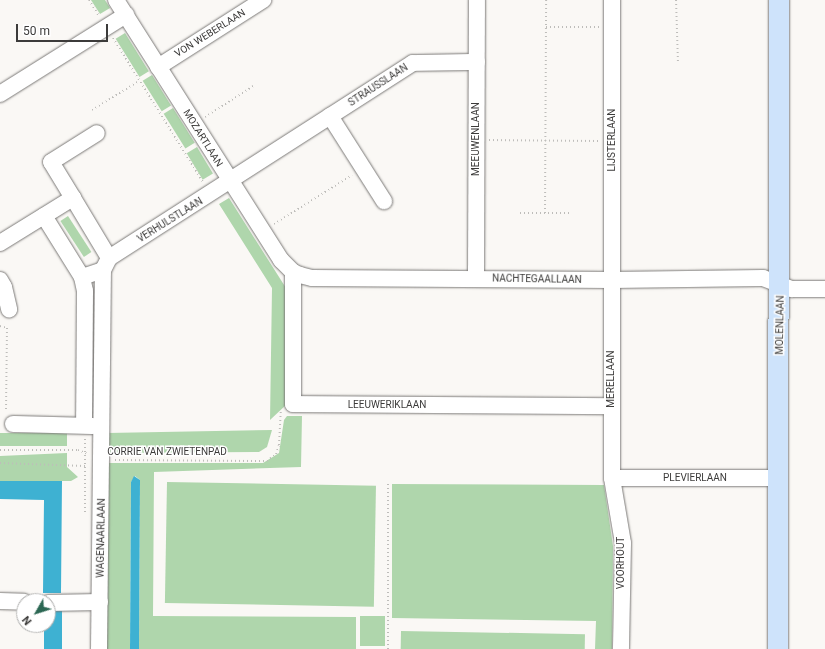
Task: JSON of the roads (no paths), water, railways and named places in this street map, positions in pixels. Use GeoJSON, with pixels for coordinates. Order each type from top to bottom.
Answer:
{"type":"FeatureCollection","features":[{"type":"Feature","properties":{"kind":"main road","name":"MOLENLAAN"},"geometry":{"type":"LineString","coordinates":[[778,649],[777,478],[780,284],[779,0]]}},
{"type":"Feature","properties":{"kind":"street","name":"MOZARTLAAN"},"geometry":{"type":"LineString","coordinates":[[116,0],[280,260],[293,272]]}},
{"type":"Feature","properties":{"kind":"street","name":"VON WEBERLAAN"},"geometry":{"type":"LineString","coordinates":[[158,66],[263,0]]}},
{"type":"Feature","properties":{"kind":"street","name":"MEEUWENLAAN"},"geometry":{"type":"LineString","coordinates":[[476,278],[477,0]]}},
{"type":"Feature","properties":{"kind":"street","name":"LIJSTERLAAN"},"geometry":{"type":"LineString","coordinates":[[612,0],[612,280]]}},
{"type":"Feature","properties":{"kind":"street"},"geometry":{"type":"LineString","coordinates":[[1,90],[126,15]]}},
{"type":"Feature","properties":{"kind":"street","name":"STRAUSSLAAN"},"geometry":{"type":"LineString","coordinates":[[229,180],[414,62],[477,62]]}},
{"type":"Feature","properties":{"kind":"street"},"geometry":{"type":"LineString","coordinates":[[330,116],[384,201]]}},
{"type":"Feature","properties":{"kind":"street"},"geometry":{"type":"LineString","coordinates":[[97,133],[51,162],[73,198],[106,264]]}},
{"type":"Feature","properties":{"kind":"street","name":"VERHULSTLAAN"},"geometry":{"type":"LineString","coordinates":[[82,277],[106,264],[211,194],[229,180]]}},
{"type":"Feature","properties":{"kind":"street"},"geometry":{"type":"LineString","coordinates":[[0,244],[73,198]]}},
{"type":"Feature","properties":{"kind":"street"},"geometry":{"type":"LineString","coordinates":[[44,216],[82,277],[85,291],[84,425]]}},
{"type":"Feature","properties":{"kind":"street","name":"WAGENAARLAAN"},"geometry":{"type":"LineString","coordinates":[[99,649],[102,463],[101,427],[106,264]]}},
{"type":"Feature","properties":{"kind":"street","name":"NACHTEGAALLAAN"},"geometry":{"type":"LineString","coordinates":[[293,272],[312,278],[612,280],[763,278],[792,289],[825,289]]}},
{"type":"Feature","properties":{"kind":"street","name":"LEEUWERIKLAAN"},"geometry":{"type":"LineString","coordinates":[[293,272],[294,404],[611,406]]}},
{"type":"Feature","properties":{"kind":"street"},"geometry":{"type":"LineString","coordinates":[[0,280],[4,287],[9,309]]}},
{"type":"Feature","properties":{"kind":"street","name":"MERELLAAN"},"geometry":{"type":"LineString","coordinates":[[612,280],[612,478]]}},
{"type":"Feature","properties":{"kind":"street"},"geometry":{"type":"LineString","coordinates":[[9,422],[101,427]]}},
{"type":"Feature","properties":{"kind":"street","name":"PLEVIERLAAN"},"geometry":{"type":"LineString","coordinates":[[612,478],[777,478]]}},
{"type":"Feature","properties":{"kind":"street","name":"VOORHOUT"},"geometry":{"type":"LineString","coordinates":[[612,478],[623,543],[621,649]]}},
{"type":"Feature","properties":{"kind":"street"},"geometry":{"type":"LineString","coordinates":[[0,601],[16,602]]}},
{"type":"Feature","properties":{"kind":"street"},"geometry":{"type":"LineString","coordinates":[[56,603],[100,602]]}},
{"type":"Feature","properties":{"kind":"water"},"geometry":{"type":"Polygon","coordinates":[[[134,476],[140,480],[139,649],[130,649],[131,482],[134,476]]]}},
{"type":"Feature","properties":{"kind":"water"},"geometry":{"type":"Polygon","coordinates":[[[0,481],[62,481],[61,593],[43,593],[44,500],[0,499],[0,481]]]}},
{"type":"Feature","properties":{"kind":"water"},"geometry":{"type":"Polygon","coordinates":[[[56,610],[62,610],[62,649],[44,649],[44,633],[56,633],[56,610]]]}}]}
